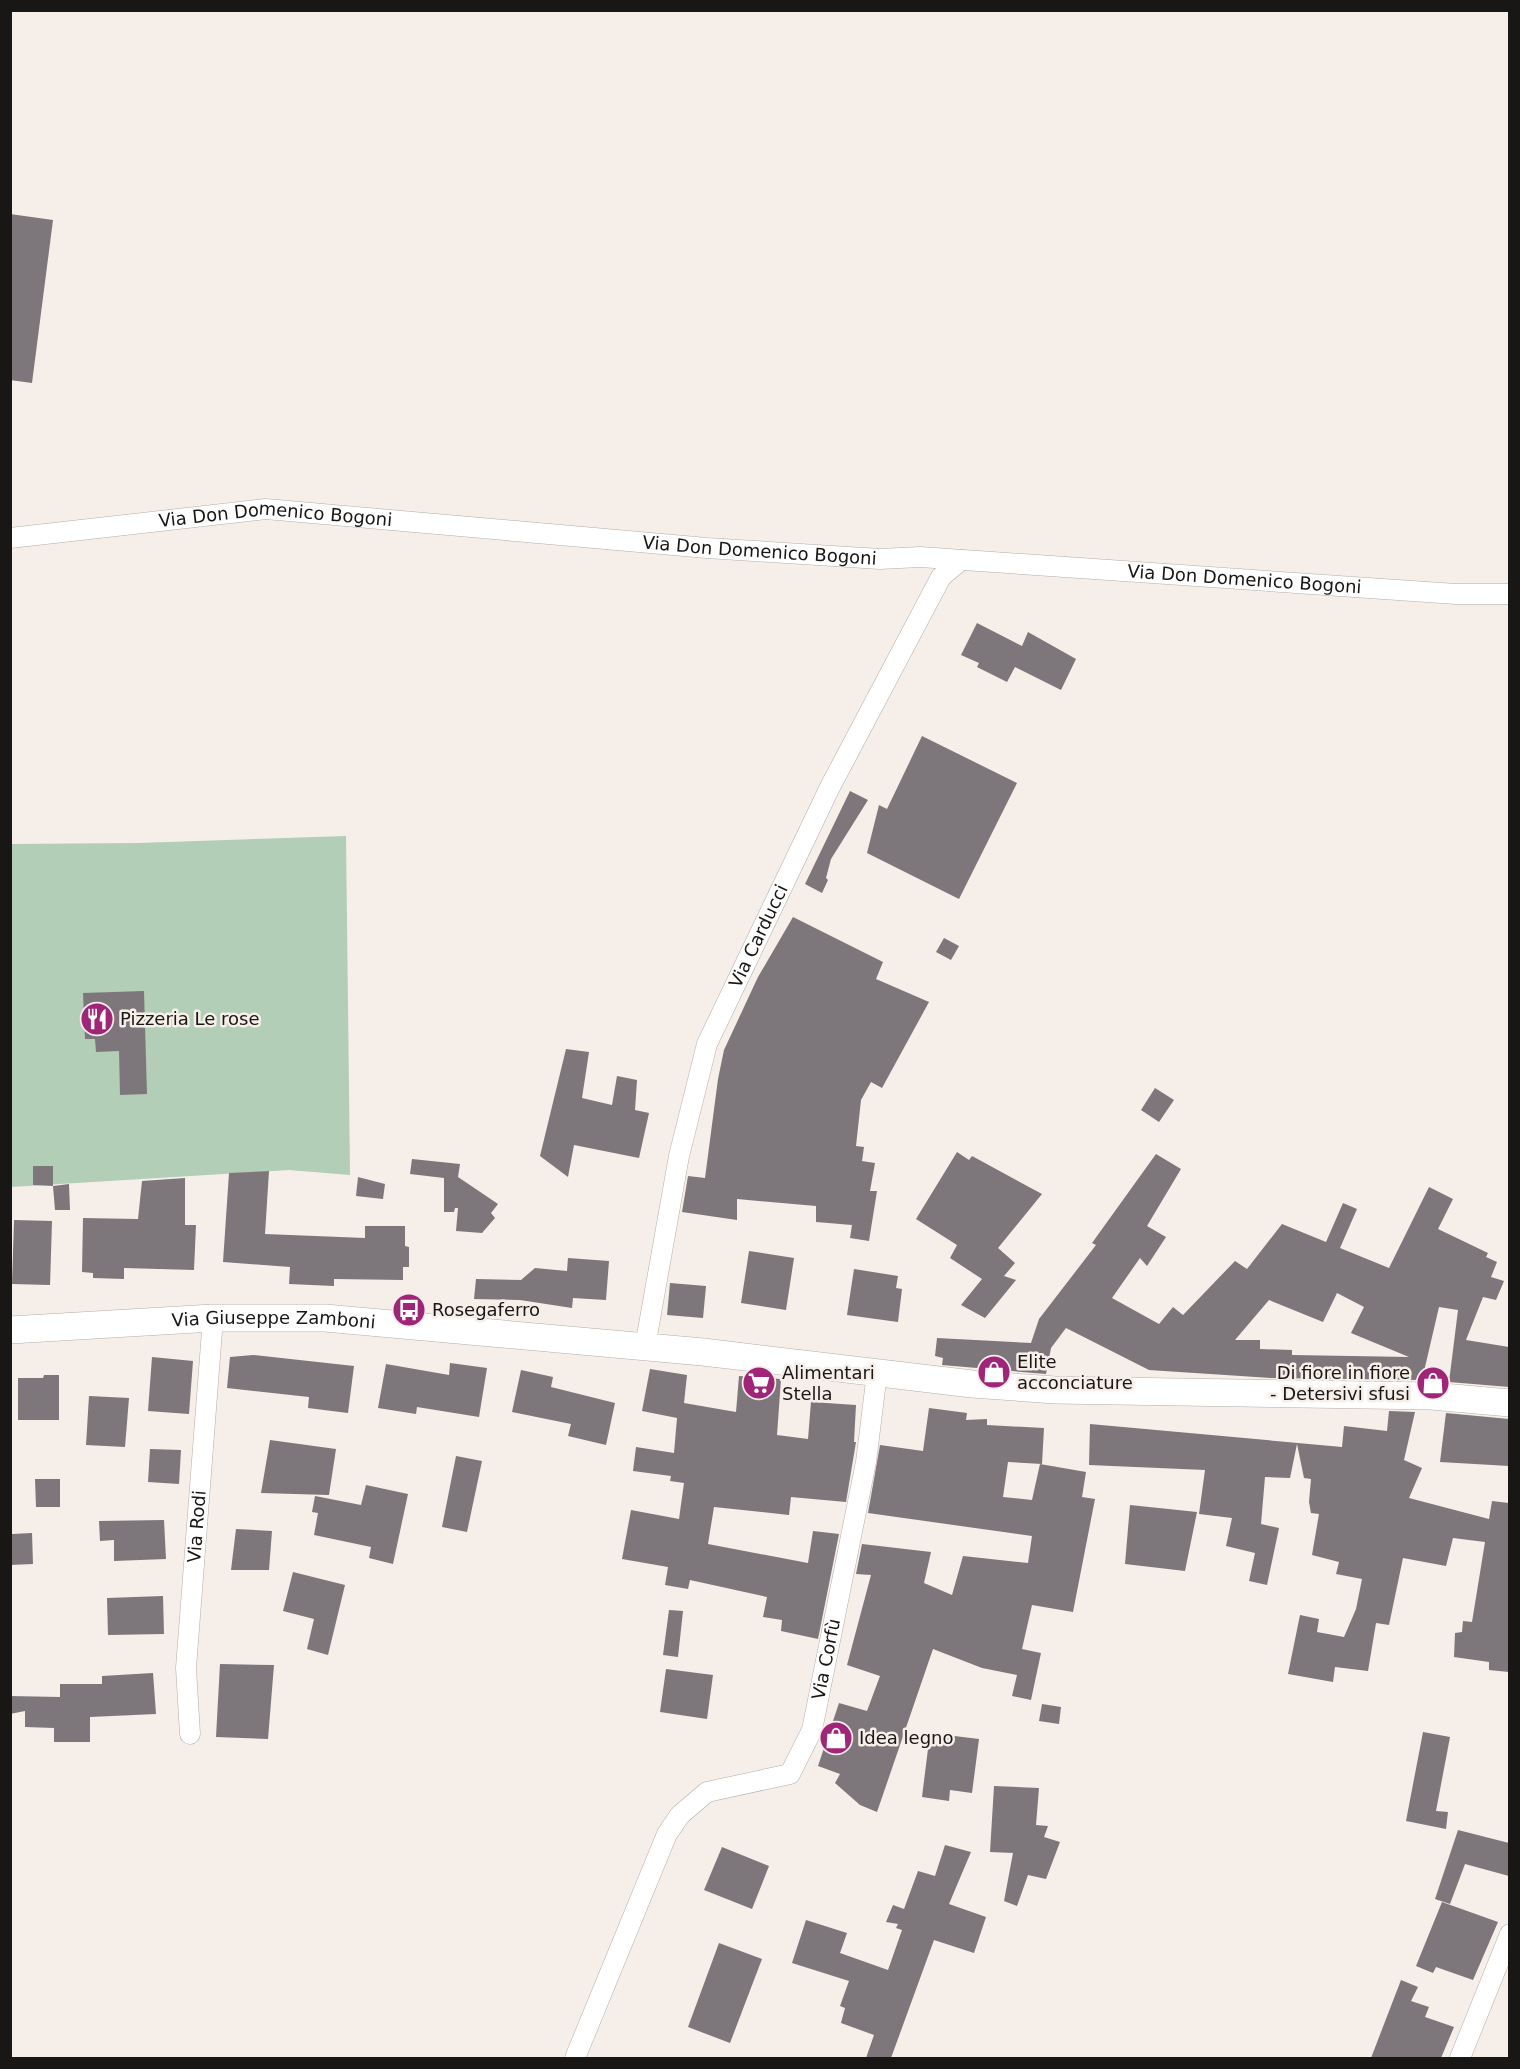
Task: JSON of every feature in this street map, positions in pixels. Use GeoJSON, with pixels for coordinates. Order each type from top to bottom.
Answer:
{"type":"FeatureCollection","features":[{"type":"Feature","properties":{"kind":"street","name":"Via Don Domenico Bogoni"},"geometry":{"type":"LineString","coordinates":[[10,538],[266,508],[707,548],[880,559],[920,557],[1456,594],[1509,594]]}},
{"type":"Feature","properties":{"kind":"street","name":"Via Carducci"},"geometry":{"type":"LineString","coordinates":[[645,1347],[679,1156],[706,1044],[830,787],[942,577],[961,560]]}},
{"type":"Feature","properties":{"kind":"street","name":"Via Giuseppe Zamboni"},"geometry":{"type":"LineString","coordinates":[[10,1330],[213,1318],[325,1318],[645,1347],[972,1384],[1055,1390],[1367,1394],[1509,1403]]}},
{"type":"Feature","properties":{"kind":"street","name":"Via Rodi"},"geometry":{"type":"LineString","coordinates":[[190,1734],[186,1668],[213,1318]]}},
{"type":"Feature","properties":{"kind":"street","name":"Via Corfù"},"geometry":{"type":"LineString","coordinates":[[576,2058],[667,1834],[680,1815],[707,1792],[790,1774],[812,1730],[866,1461],[877,1373]]}},
{"type":"Feature","properties":{"kind":"street"},"geometry":{"type":"LineString","coordinates":[[1460,2058],[1509,1934]]}},
{"type":"Feature","properties":{"kind":"green space"},"geometry":{"type":"Polygon","coordinates":[[[346,836],[350,1175],[289,1170],[11,1187],[11,844],[139,843],[346,836]]]}},
{"type":"Feature","properties":{"kind":"building"},"geometry":{"type":"Polygon","coordinates":[[[10,214],[53,220],[32,383],[10,380],[10,214]]]}},
{"type":"Feature","properties":{"kind":"building"},"geometry":{"type":"Polygon","coordinates":[[[977,623],[1022,646],[1028,632],[1076,659],[1061,690],[1015,667],[1007,682],[977,667],[979,663],[961,655],[977,623]]]}},
{"type":"Feature","properties":{"kind":"building"},"geometry":{"type":"Polygon","coordinates":[[[922,736],[1017,783],[959,899],[867,853],[879,805],[887,809],[922,736]]]}},
{"type":"Feature","properties":{"kind":"building"},"geometry":{"type":"Polygon","coordinates":[[[850,791],[868,800],[831,859],[826,878],[828,880],[822,893],[805,884],[850,791]]]}},
{"type":"Feature","properties":{"kind":"building"},"geometry":{"type":"Polygon","coordinates":[[[793,917],[883,962],[876,979],[929,1002],[882,1088],[871,1082],[861,1100],[856,1146],[864,1147],[862,1161],[875,1163],[870,1191],[877,1191],[869,1241],[850,1238],[852,1225],[816,1222],[816,1206],[737,1199],[737,1220],[682,1212],[688,1176],[705,1178],[724,1050],[758,977],[793,917]]]}},
{"type":"Feature","properties":{"kind":"building"},"geometry":{"type":"Polygon","coordinates":[[[944,938],[959,946],[951,960],[936,952],[944,938]]]}},
{"type":"Feature","properties":{"kind":"building"},"geometry":{"type":"Polygon","coordinates":[[[144,991],[147,1094],[120,1095],[119,1051],[96,1052],[95,1039],[85,1039],[83,993],[144,991]]]}},
{"type":"Feature","properties":{"kind":"building"},"geometry":{"type":"Polygon","coordinates":[[[566,1049],[589,1052],[582,1098],[612,1105],[617,1076],[637,1080],[635,1110],[649,1113],[639,1158],[574,1145],[568,1177],[540,1156],[566,1049]]]}},
{"type":"Feature","properties":{"kind":"building"},"geometry":{"type":"Polygon","coordinates":[[[1155,1088],[1174,1100],[1159,1122],[1141,1110],[1155,1088]]]}},
{"type":"Feature","properties":{"kind":"building"},"geometry":{"type":"Polygon","coordinates":[[[957,1152],[969,1160],[972,1156],[1042,1194],[998,1248],[1015,1263],[1004,1276],[1016,1280],[985,1318],[961,1305],[982,1279],[950,1258],[957,1245],[916,1219],[957,1152]]]}},
{"type":"Feature","properties":{"kind":"building"},"geometry":{"type":"Polygon","coordinates":[[[1156,1154],[1181,1169],[1147,1226],[1166,1237],[1147,1266],[1140,1258],[1112,1298],[1159,1324],[1173,1307],[1183,1315],[1235,1261],[1247,1269],[1282,1224],[1326,1242],[1343,1203],[1357,1209],[1340,1248],[1389,1268],[1429,1187],[1453,1199],[1438,1229],[1488,1253],[1486,1257],[1497,1262],[1491,1277],[1504,1281],[1496,1300],[1483,1297],[1466,1340],[1509,1347],[1509,1387],[1449,1382],[1458,1310],[1439,1307],[1422,1380],[1271,1378],[1149,1370],[1066,1328],[1051,1348],[1046,1374],[942,1365],[943,1358],[935,1356],[937,1338],[1031,1343],[1039,1319],[1096,1245],[1092,1243],[1156,1154]],[[1337,1293],[1323,1322],[1269,1300],[1235,1340],[1260,1340],[1260,1349],[1292,1350],[1292,1355],[1409,1357],[1351,1333],[1364,1307],[1337,1293]]]}},
{"type":"Feature","properties":{"kind":"building"},"geometry":{"type":"Polygon","coordinates":[[[412,1159],[460,1164],[458,1177],[498,1204],[491,1213],[495,1218],[482,1233],[456,1231],[458,1208],[455,1208],[454,1212],[444,1212],[444,1178],[410,1174],[412,1159]]]}},
{"type":"Feature","properties":{"kind":"building"},"geometry":{"type":"Polygon","coordinates":[[[33,1166],[53,1166],[53,1186],[33,1185],[33,1166]]]}},
{"type":"Feature","properties":{"kind":"building"},"geometry":{"type":"Polygon","coordinates":[[[269,1171],[265,1234],[365,1238],[365,1226],[405,1226],[405,1246],[409,1247],[409,1267],[403,1267],[403,1280],[334,1279],[334,1286],[289,1284],[290,1267],[223,1262],[229,1173],[269,1171]]]}},
{"type":"Feature","properties":{"kind":"building"},"geometry":{"type":"Polygon","coordinates":[[[358,1177],[385,1184],[383,1199],[356,1196],[358,1177]]]}},
{"type":"Feature","properties":{"kind":"building"},"geometry":{"type":"Polygon","coordinates":[[[185,1178],[185,1225],[196,1225],[194,1270],[124,1268],[124,1279],[93,1278],[93,1273],[82,1272],[83,1218],[138,1219],[142,1181],[185,1178]]]}},
{"type":"Feature","properties":{"kind":"building"},"geometry":{"type":"Polygon","coordinates":[[[69,1184],[70,1210],[55,1210],[53,1186],[69,1184]]]}},
{"type":"Feature","properties":{"kind":"building"},"geometry":{"type":"Polygon","coordinates":[[[14,1220],[52,1221],[50,1285],[12,1284],[14,1220]]]}},
{"type":"Feature","properties":{"kind":"building"},"geometry":{"type":"Polygon","coordinates":[[[749,1251],[794,1258],[786,1310],[741,1303],[749,1251]]]}},
{"type":"Feature","properties":{"kind":"building"},"geometry":{"type":"Polygon","coordinates":[[[568,1258],[609,1261],[606,1300],[573,1298],[572,1308],[520,1300],[474,1299],[476,1279],[521,1280],[535,1268],[567,1271],[568,1258]]]}},
{"type":"Feature","properties":{"kind":"building"},"geometry":{"type":"Polygon","coordinates":[[[854,1269],[898,1276],[896,1288],[902,1289],[898,1322],[847,1315],[854,1269]]]}},
{"type":"Feature","properties":{"kind":"building"},"geometry":{"type":"Polygon","coordinates":[[[670,1283],[706,1286],[703,1318],[667,1315],[670,1283]]]}},
{"type":"Feature","properties":{"kind":"building"},"geometry":{"type":"Polygon","coordinates":[[[253,1355],[354,1366],[348,1413],[308,1408],[309,1397],[227,1388],[230,1357],[253,1355]]]}},
{"type":"Feature","properties":{"kind":"building"},"geometry":{"type":"Polygon","coordinates":[[[152,1357],[193,1361],[189,1414],[148,1411],[152,1357]]]}},
{"type":"Feature","properties":{"kind":"building"},"geometry":{"type":"Polygon","coordinates":[[[450,1363],[487,1368],[479,1417],[417,1407],[416,1414],[378,1408],[386,1364],[449,1375],[450,1363]]]}},
{"type":"Feature","properties":{"kind":"building"},"geometry":{"type":"Polygon","coordinates":[[[650,1369],[687,1375],[684,1403],[736,1412],[739,1376],[781,1379],[777,1435],[808,1439],[811,1402],[856,1405],[854,1442],[856,1442],[846,1502],[791,1497],[789,1515],[714,1507],[708,1544],[808,1563],[813,1531],[839,1534],[818,1639],[781,1631],[782,1620],[763,1617],[767,1597],[690,1580],[688,1589],[665,1585],[668,1567],[622,1559],[631,1510],[679,1519],[684,1483],[670,1481],[671,1476],[633,1471],[636,1447],[674,1453],[677,1418],[642,1411],[650,1369]]]}},
{"type":"Feature","properties":{"kind":"building"},"geometry":{"type":"Polygon","coordinates":[[[521,1370],[553,1377],[551,1387],[615,1403],[606,1445],[568,1436],[571,1424],[512,1412],[521,1370]]]}},
{"type":"Feature","properties":{"kind":"building"},"geometry":{"type":"Polygon","coordinates":[[[44,1375],[59,1375],[59,1420],[18,1420],[18,1378],[43,1378],[44,1375]]]}},
{"type":"Feature","properties":{"kind":"building"},"geometry":{"type":"Polygon","coordinates":[[[89,1396],[129,1398],[125,1447],[86,1445],[89,1396]]]}},
{"type":"Feature","properties":{"kind":"building"},"geometry":{"type":"Polygon","coordinates":[[[929,1408],[967,1413],[966,1420],[987,1419],[987,1425],[1044,1428],[1042,1464],[1008,1462],[1003,1497],[1032,1500],[1040,1464],[1086,1472],[1082,1497],[1095,1499],[1073,1612],[1032,1605],[1022,1649],[1041,1653],[1031,1700],[1012,1696],[1017,1675],[982,1668],[933,1649],[877,1812],[860,1805],[835,1783],[840,1774],[818,1766],[839,1703],[867,1711],[880,1676],[847,1665],[871,1575],[856,1574],[862,1544],[931,1552],[924,1583],[952,1595],[963,1556],[1028,1563],[1032,1536],[868,1513],[880,1445],[923,1451],[929,1408]]]}},
{"type":"Feature","properties":{"kind":"building"},"geometry":{"type":"Polygon","coordinates":[[[1389,1411],[1415,1412],[1404,1460],[1422,1468],[1409,1498],[1489,1519],[1492,1501],[1509,1503],[1509,1672],[1489,1670],[1489,1662],[1454,1657],[1455,1633],[1462,1632],[1463,1621],[1472,1622],[1485,1542],[1453,1538],[1446,1566],[1403,1558],[1389,1625],[1376,1623],[1368,1671],[1335,1667],[1333,1682],[1288,1674],[1300,1615],[1319,1619],[1317,1632],[1344,1637],[1356,1609],[1362,1579],[1336,1574],[1339,1562],[1312,1555],[1319,1514],[1311,1513],[1309,1502],[1311,1479],[1304,1478],[1297,1444],[1290,1478],[1265,1477],[1261,1524],[1279,1528],[1267,1585],[1249,1581],[1255,1553],[1226,1546],[1232,1518],[1199,1514],[1205,1470],[1089,1465],[1090,1424],[1342,1447],[1344,1426],[1387,1431],[1389,1411]]]}},
{"type":"Feature","properties":{"kind":"building"},"geometry":{"type":"Polygon","coordinates":[[[1446,1413],[1509,1419],[1509,1466],[1440,1462],[1446,1413]]]}},
{"type":"Feature","properties":{"kind":"building"},"geometry":{"type":"Polygon","coordinates":[[[270,1440],[336,1449],[329,1495],[261,1493],[270,1440]]]}},
{"type":"Feature","properties":{"kind":"building"},"geometry":{"type":"Polygon","coordinates":[[[150,1449],[181,1450],[179,1484],[148,1482],[150,1449]]]}},
{"type":"Feature","properties":{"kind":"building"},"geometry":{"type":"Polygon","coordinates":[[[456,1456],[482,1461],[467,1532],[442,1527],[456,1456]]]}},
{"type":"Feature","properties":{"kind":"building"},"geometry":{"type":"Polygon","coordinates":[[[35,1479],[60,1479],[60,1507],[36,1507],[35,1479]]]}},
{"type":"Feature","properties":{"kind":"building"},"geometry":{"type":"Polygon","coordinates":[[[366,1485],[408,1494],[393,1564],[369,1558],[371,1547],[314,1535],[318,1513],[312,1512],[315,1496],[361,1505],[366,1485]]]}},
{"type":"Feature","properties":{"kind":"building"},"geometry":{"type":"Polygon","coordinates":[[[1130,1505],[1197,1512],[1185,1571],[1125,1564],[1130,1505]]]}},
{"type":"Feature","properties":{"kind":"building"},"geometry":{"type":"Polygon","coordinates":[[[164,1520],[166,1559],[114,1561],[114,1540],[100,1541],[99,1521],[164,1520]]]}},
{"type":"Feature","properties":{"kind":"building"},"geometry":{"type":"Polygon","coordinates":[[[236,1529],[272,1531],[269,1570],[231,1570],[236,1529]]]}},
{"type":"Feature","properties":{"kind":"building"},"geometry":{"type":"Polygon","coordinates":[[[32,1533],[33,1564],[10,1565],[12,1534],[32,1533]]]}},
{"type":"Feature","properties":{"kind":"building"},"geometry":{"type":"Polygon","coordinates":[[[293,1572],[345,1585],[328,1655],[307,1649],[314,1619],[283,1611],[293,1572]]]}},
{"type":"Feature","properties":{"kind":"building"},"geometry":{"type":"Polygon","coordinates":[[[163,1596],[164,1634],[108,1635],[107,1598],[163,1596]]]}},
{"type":"Feature","properties":{"kind":"building"},"geometry":{"type":"Polygon","coordinates":[[[669,1610],[683,1611],[678,1657],[663,1655],[669,1610]]]}},
{"type":"Feature","properties":{"kind":"building"},"geometry":{"type":"Polygon","coordinates":[[[220,1664],[274,1665],[268,1739],[216,1737],[220,1664]]]}},
{"type":"Feature","properties":{"kind":"building"},"geometry":{"type":"Polygon","coordinates":[[[666,1669],[713,1675],[707,1719],[660,1712],[666,1669]]]}},
{"type":"Feature","properties":{"kind":"building"},"geometry":{"type":"Polygon","coordinates":[[[153,1673],[156,1714],[90,1717],[90,1742],[54,1742],[54,1728],[25,1727],[25,1711],[10,1714],[10,1696],[60,1697],[60,1684],[102,1684],[102,1676],[153,1673]]]}},
{"type":"Feature","properties":{"kind":"building"},"geometry":{"type":"Polygon","coordinates":[[[1042,1704],[1061,1707],[1059,1724],[1039,1721],[1042,1704]]]}},
{"type":"Feature","properties":{"kind":"building"},"geometry":{"type":"Polygon","coordinates":[[[1423,1732],[1450,1737],[1436,1811],[1448,1812],[1446,1829],[1406,1821],[1423,1732]]]}},
{"type":"Feature","properties":{"kind":"building"},"geometry":{"type":"Polygon","coordinates":[[[930,1733],[979,1739],[972,1793],[950,1790],[949,1801],[922,1797],[930,1733]]]}},
{"type":"Feature","properties":{"kind":"building"},"geometry":{"type":"Polygon","coordinates":[[[994,1786],[1039,1788],[1036,1825],[1048,1826],[1044,1837],[1060,1842],[1046,1879],[1028,1875],[1017,1906],[1004,1901],[1013,1853],[990,1852],[994,1786]]]}},
{"type":"Feature","properties":{"kind":"building"},"geometry":{"type":"Polygon","coordinates":[[[1458,1830],[1509,1843],[1509,1876],[1465,1864],[1450,1904],[1435,1899],[1458,1830]]]}},
{"type":"Feature","properties":{"kind":"building"},"geometry":{"type":"Polygon","coordinates":[[[945,1845],[971,1852],[949,1904],[986,1917],[974,1953],[934,1940],[891,2058],[866,2058],[874,2035],[841,2023],[845,2008],[840,2006],[849,1981],[792,1963],[806,1920],[847,1933],[840,1953],[888,1970],[902,1930],[896,1928],[898,1924],[886,1922],[893,1905],[904,1909],[918,1871],[935,1876],[945,1845]]]}},
{"type":"Feature","properties":{"kind":"building"},"geometry":{"type":"Polygon","coordinates":[[[722,1847],[769,1866],[752,1909],[704,1890],[722,1847]]]}},
{"type":"Feature","properties":{"kind":"building"},"geometry":{"type":"Polygon","coordinates":[[[1442,1902],[1498,1922],[1473,1980],[1436,1967],[1433,1973],[1416,1966],[1442,1902]]]}},
{"type":"Feature","properties":{"kind":"building"},"geometry":{"type":"Polygon","coordinates":[[[719,1943],[762,1959],[730,2043],[688,2027],[719,1943]]]}},
{"type":"Feature","properties":{"kind":"building"},"geometry":{"type":"Polygon","coordinates":[[[1401,1980],[1418,1987],[1411,2001],[1429,2007],[1425,2017],[1454,2027],[1441,2058],[1371,2058],[1401,1980]]]}},
{"type":"Feature","properties":{"kind":"place","name":"Pizzeria Le rose"},"geometry":{"type":"Point","coordinates":[97,1019]}},
{"type":"Feature","properties":{"kind":"place","name":"Rosegaferro"},"geometry":{"type":"Point","coordinates":[409,1310]}},
{"type":"Feature","properties":{"kind":"place","name":"Elite acconciature"},"geometry":{"type":"Point","coordinates":[994,1372]}},
{"type":"Feature","properties":{"kind":"place","name":"Alimentari Stella"},"geometry":{"type":"Point","coordinates":[759,1383]}},
{"type":"Feature","properties":{"kind":"place","name":"Di fiore in fiore - Detersivi sfusi"},"geometry":{"type":"Point","coordinates":[1433,1383]}},
{"type":"Feature","properties":{"kind":"place","name":"Idea legno"},"geometry":{"type":"Point","coordinates":[836,1738]}}]}
